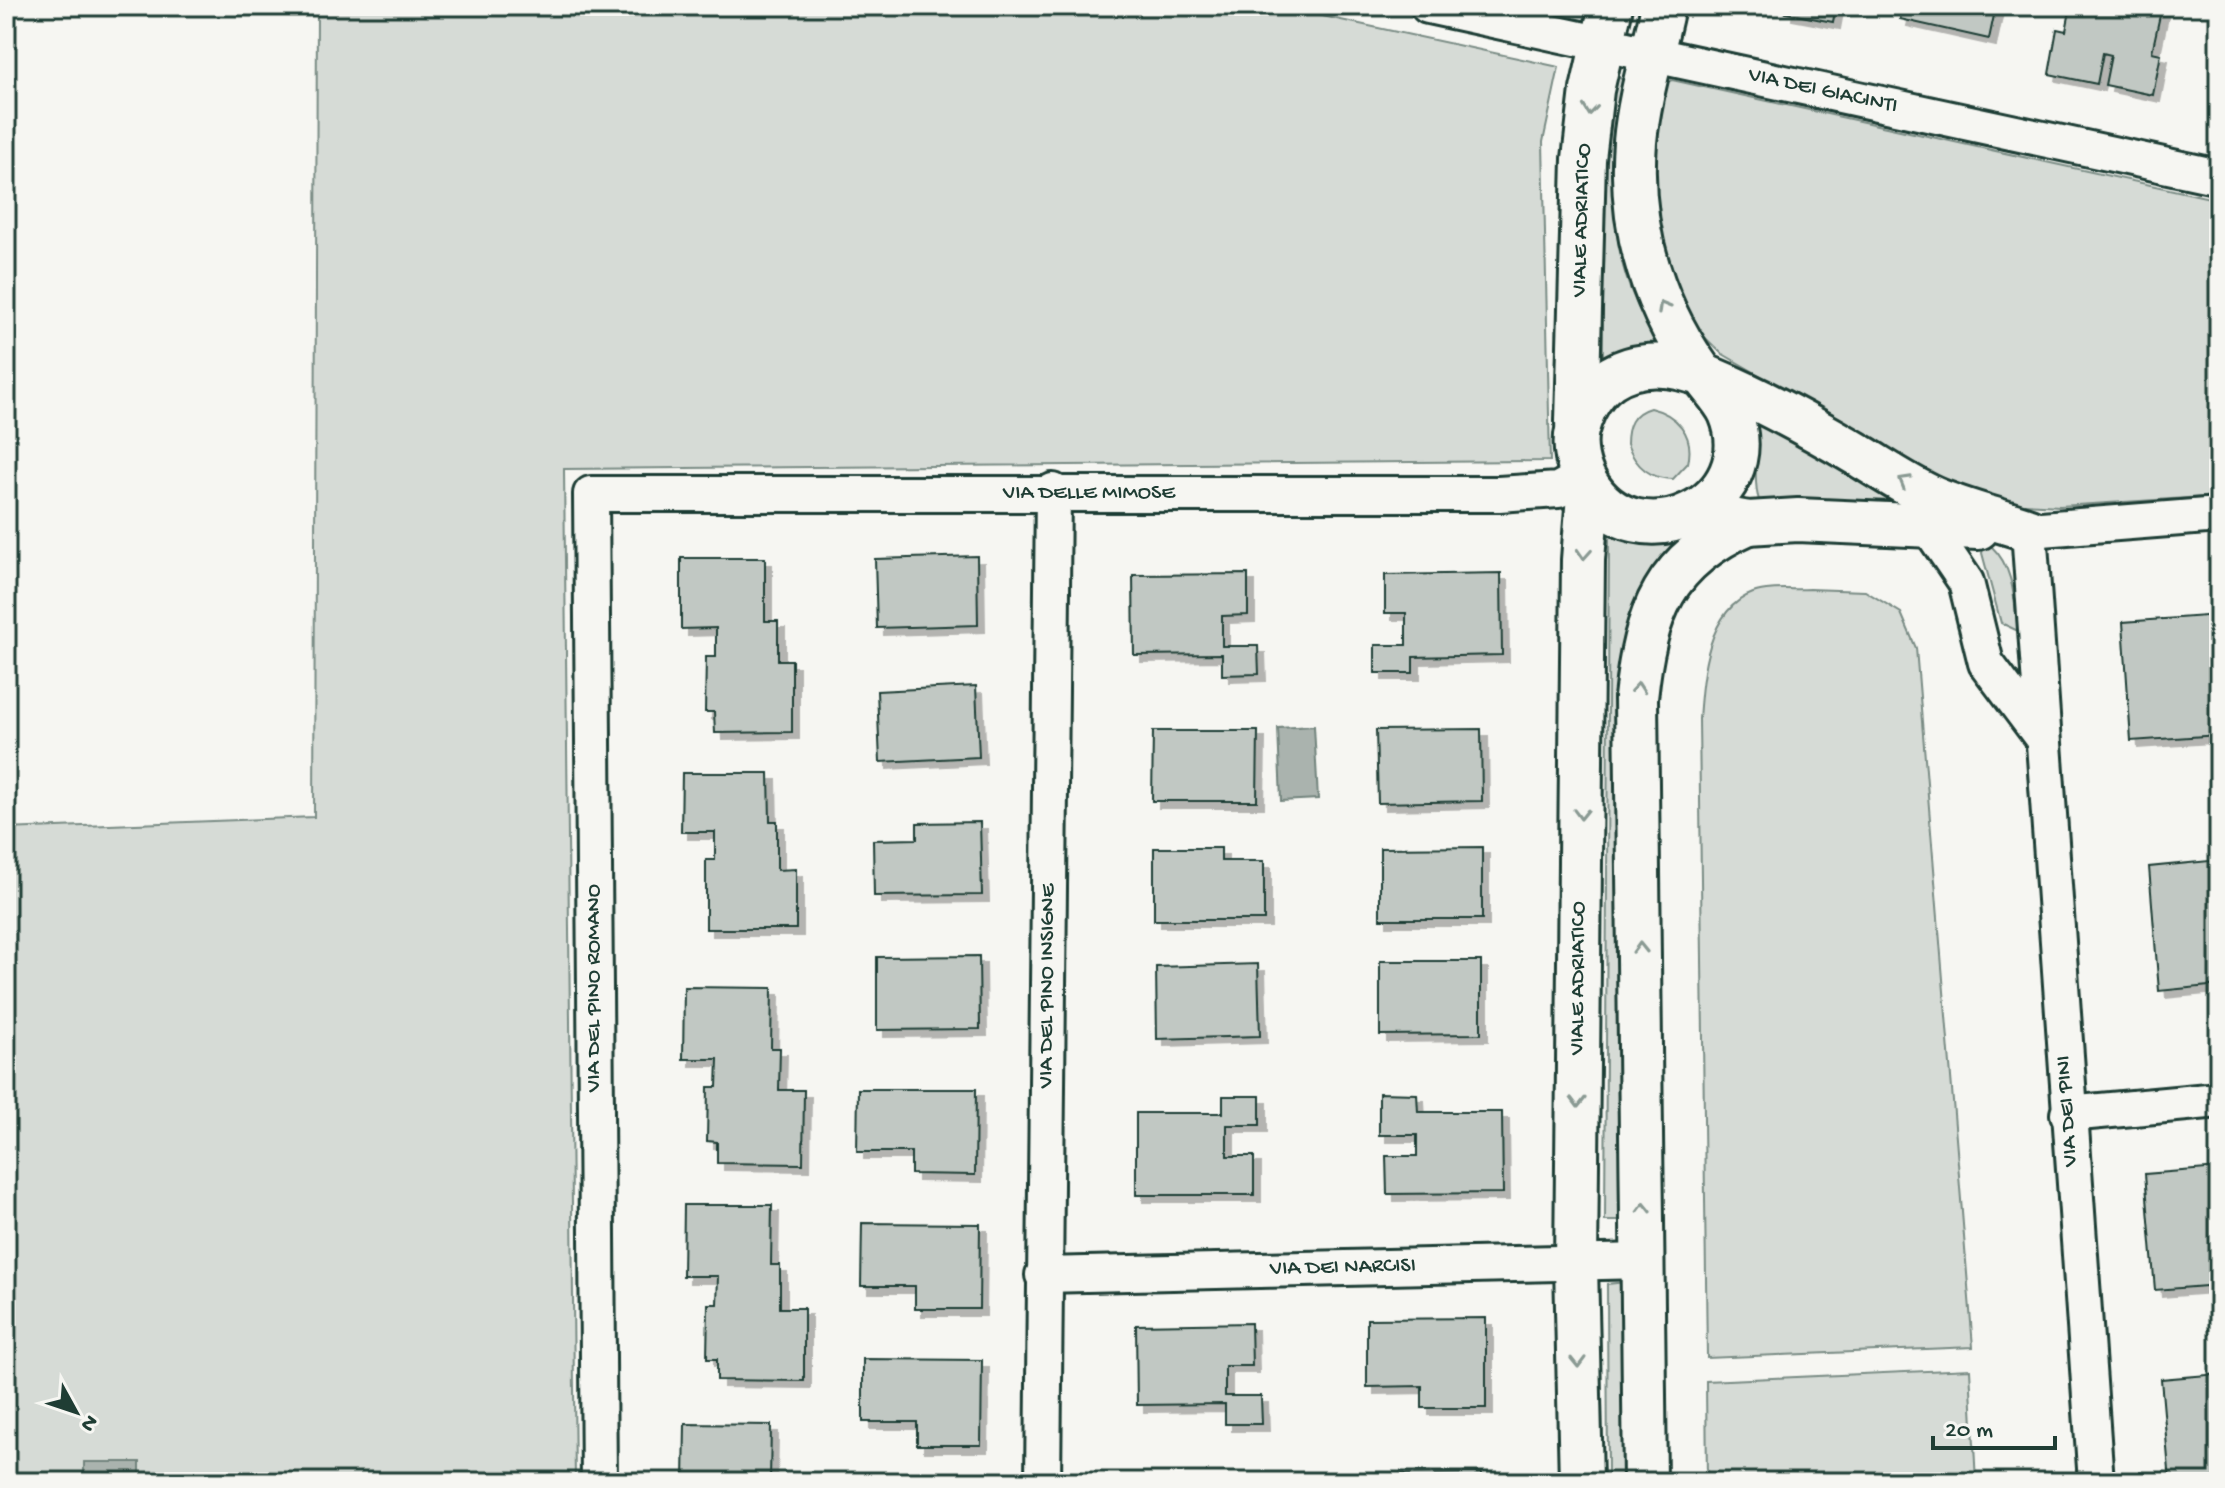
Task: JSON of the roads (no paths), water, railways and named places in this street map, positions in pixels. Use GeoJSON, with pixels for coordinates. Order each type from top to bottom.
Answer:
{"type":"FeatureCollection","features":[{"type":"Feature","properties":{"kind":"street","name":"VIA DEI GIACINTI"},"geometry":{"type":"LineString","coordinates":[[1428,6],[1606,25],[1652,54],[2219,177]]}},
{"type":"Feature","properties":{"kind":"street"},"geometry":{"type":"LineString","coordinates":[[1663,6],[1635,141],[1636,229],[1656,295],[1702,374],[1729,413],[1735,437],[1734,462],[1725,484],[1709,503],[1688,517]]}},
{"type":"Feature","properties":{"kind":"street","name":"VIALE ADRIATICO"},"geometry":{"type":"LineString","coordinates":[[1576,435],[1584,159],[1606,25]]}},
{"type":"Feature","properties":{"kind":"street"},"geometry":{"type":"LineString","coordinates":[[2029,530],[1932,498],[1760,398],[1702,374],[1655,364],[1621,372],[1594,393],[1582,413],[1576,435],[1582,477],[1591,491],[1609,508],[1632,519],[1656,524],[1688,517],[1748,523],[1798,520],[2029,530],[2219,515]]}},
{"type":"Feature","properties":{"kind":"street","name":"VIALE ADRIATICO"},"geometry":{"type":"LineString","coordinates":[[1581,1482],[1576,1265],[1583,560],[1588,495],[1582,477]]}},
{"type":"Feature","properties":{"kind":"street","name":"VIA DELLE MIMOSE"},"geometry":{"type":"LineString","coordinates":[[591,494],[1053,491],[1499,494],[1558,490],[1582,477]]}},
{"type":"Feature","properties":{"kind":"street","name":"VIA DEL PINO INSIGNE"},"geometry":{"type":"LineString","coordinates":[[1043,1482],[1053,491]]}},
{"type":"Feature","properties":{"kind":"street","name":"VIA DEL PINO ROMANO"},"geometry":{"type":"LineString","coordinates":[[591,494],[599,1482]]}},
{"type":"Feature","properties":{"kind":"street"},"geometry":{"type":"LineString","coordinates":[[1645,1482],[1645,1261],[1636,698],[1641,653],[1656,603],[1681,569],[1704,547],[1748,523]]}},
{"type":"Feature","properties":{"kind":"street"},"geometry":{"type":"LineString","coordinates":[[1928,526],[1966,582],[1986,663],[2043,739]]}},
{"type":"Feature","properties":{"kind":"street","name":"VIA DEI PINI"},"geometry":{"type":"LineString","coordinates":[[2029,530],[2096,1482]]}},
{"type":"Feature","properties":{"kind":"street"},"geometry":{"type":"LineString","coordinates":[[2068,1114],[2219,1100]]}},
{"type":"Feature","properties":{"kind":"street","name":"VIA DEI NARCISI"},"geometry":{"type":"LineString","coordinates":[[1043,1275],[1645,1261]]}}]}
